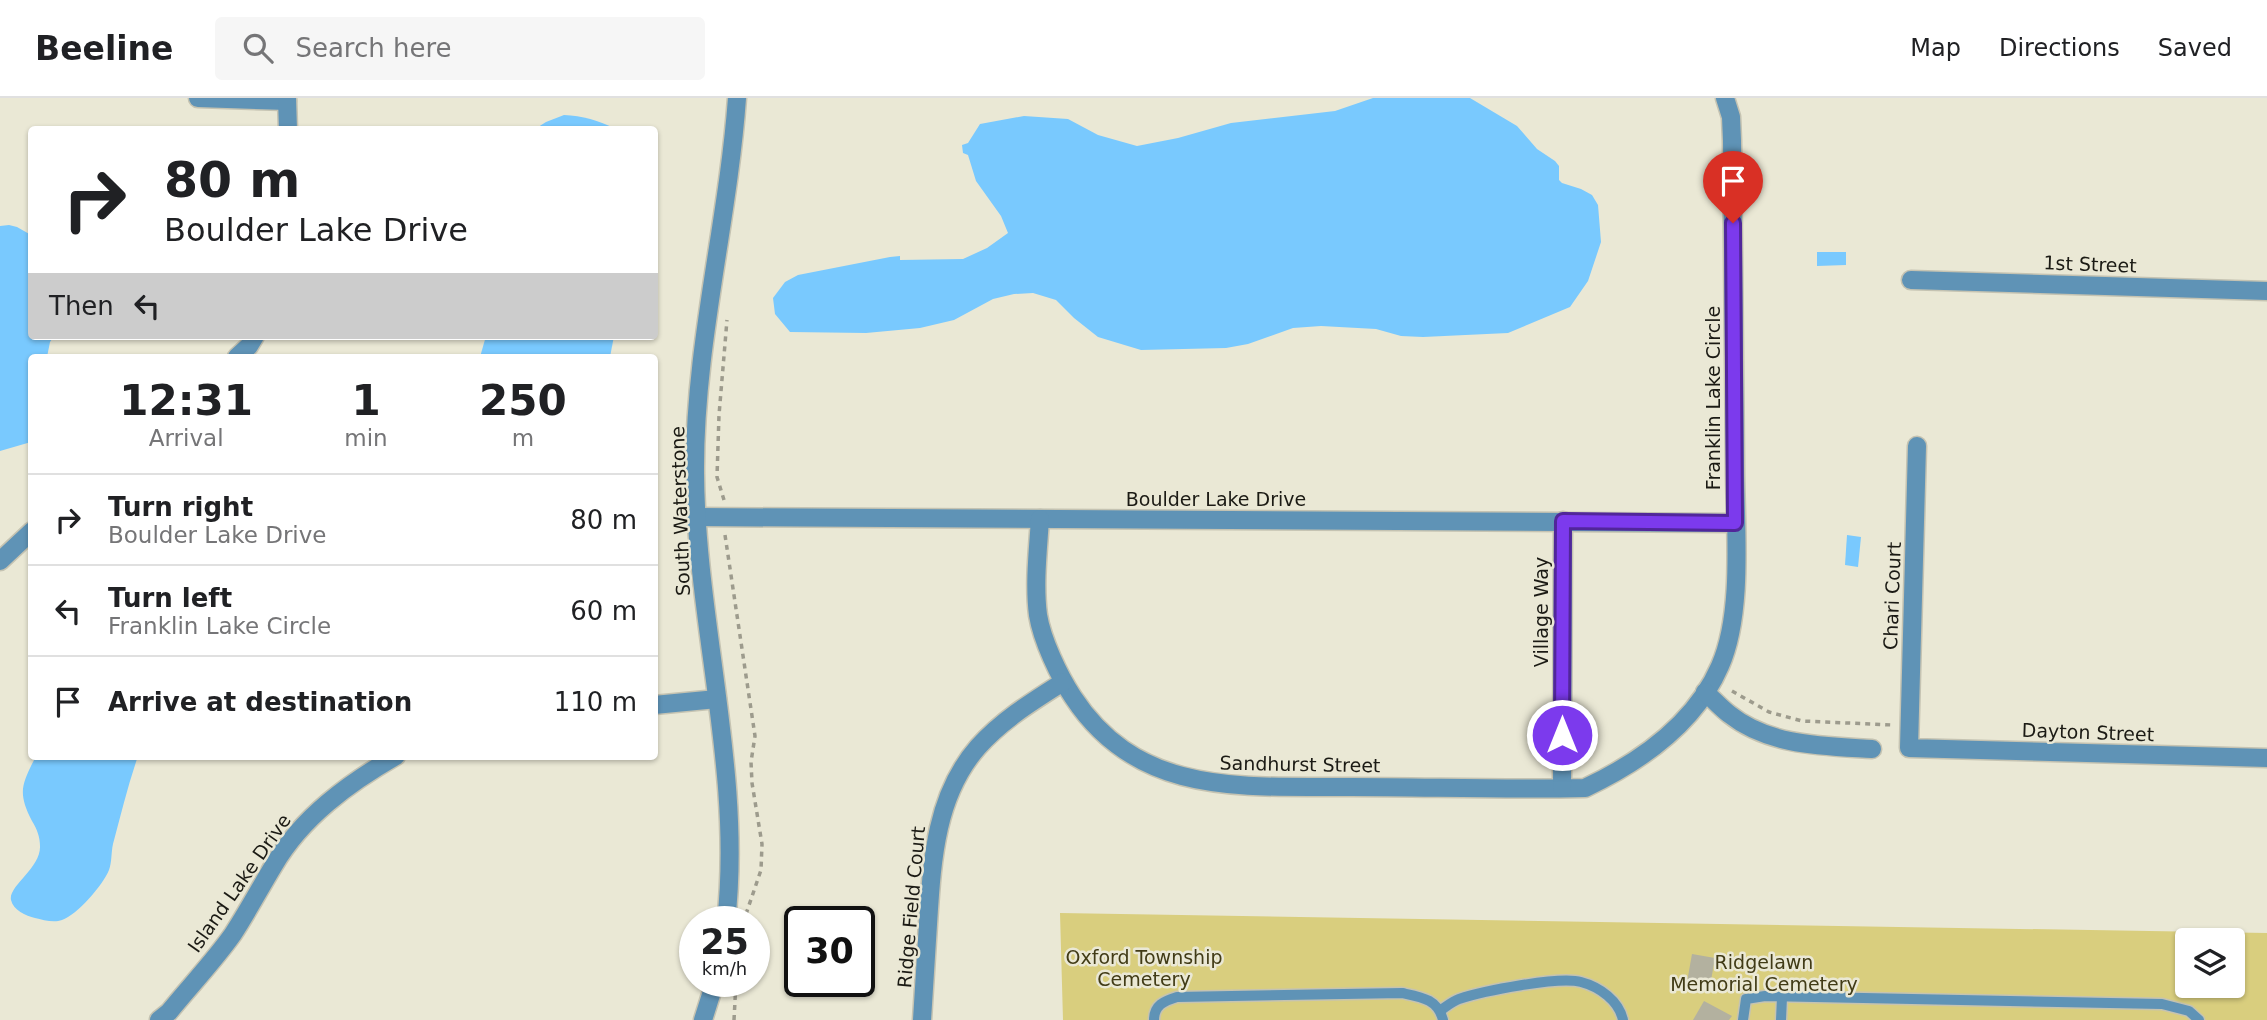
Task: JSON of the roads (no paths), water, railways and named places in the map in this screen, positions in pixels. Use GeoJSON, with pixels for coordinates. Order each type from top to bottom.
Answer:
{"type":"FeatureCollection","features":[{"type":"Feature","properties":{"kind":"street"},"geometry":{"type":"LineString","coordinates":[[198,98],[287,100],[288,126]]}},
{"type":"Feature","properties":{"kind":"street","name":"South Waterstone"},"geometry":{"type":"LineString","coordinates":[[728,906],[731,872],[729,810],[703,589],[695,474],[702,359],[733,146],[737,98]]}},
{"type":"Feature","properties":{"kind":"street","name":"Franklin Lake Circle"},"geometry":{"type":"LineString","coordinates":[[1709,685],[1720,667],[1732,630],[1735,523],[1732,141],[1731,117],[1725,98]]}},
{"type":"Feature","properties":{"kind":"street","name":"1st Street"},"geometry":{"type":"LineString","coordinates":[[1912,280],[2267,291]]}},
{"type":"Feature","properties":{"kind":"street"},"geometry":{"type":"LineString","coordinates":[[240,354],[253,340]]}},
{"type":"Feature","properties":{"kind":"street","name":"Chari Court"},"geometry":{"type":"LineString","coordinates":[[1909,747],[1917,446]]}},
{"type":"Feature","properties":{"kind":"street","name":"Boulder Lake Drive"},"geometry":{"type":"LineString","coordinates":[[698,517],[1735,523]]}},
{"type":"Feature","properties":{"kind":"street","name":"Sandhurst Street"},"geometry":{"type":"LineString","coordinates":[[1040,519],[1038,616],[1063,682],[1088,720],[1136,760],[1203,782],[1261,786],[1585,788],[1615,774],[1649,752],[1685,719],[1709,685]]}},
{"type":"Feature","properties":{"kind":"street","name":"Village Way"},"geometry":{"type":"LineString","coordinates":[[1562,788],[1563,521]]}},
{"type":"Feature","properties":{"kind":"street"},"geometry":{"type":"LineString","coordinates":[[0,561],[28,535]]}},
{"type":"Feature","properties":{"kind":"street","name":"Ridge Field Court"},"geometry":{"type":"LineString","coordinates":[[922,1020],[931,876],[940,820],[949,794],[978,747],[1014,713],[1063,682]]}},
{"type":"Feature","properties":{"kind":"street"},"geometry":{"type":"LineString","coordinates":[[1709,685],[1730,716],[1756,729],[1805,745],[1872,749]]}},
{"type":"Feature","properties":{"kind":"street"},"geometry":{"type":"LineString","coordinates":[[658,705],[717,699]]}},
{"type":"Feature","properties":{"kind":"street","name":"Dayton Street"},"geometry":{"type":"LineString","coordinates":[[1909,747],[2267,758]]}},
{"type":"Feature","properties":{"kind":"street","name":"Island Lake Drive"},"geometry":{"type":"LineString","coordinates":[[159,1020],[169,1012],[231,937],[256,899],[274,864],[307,822],[353,782],[389,760]]}},
{"type":"Feature","properties":{"kind":"street"},"geometry":{"type":"LineString","coordinates":[[703,1020],[710,997]]}},
{"type":"Feature","properties":{"kind":"lane"},"geometry":{"type":"LineString","coordinates":[[1154,1020],[1154,1013],[1162,1002],[1177,997],[1402,993],[1430,999],[1442,1015],[1457,999],[1547,982],[1579,981],[1604,991],[1622,1014],[1623,1020]]}},
{"type":"Feature","properties":{"kind":"lane"},"geometry":{"type":"LineString","coordinates":[[1743,1020],[1746,999],[1765,996],[2162,1004],[2189,1011],[2199,1020]]}},
{"type":"Feature","properties":{"kind":"lane"},"geometry":{"type":"LineString","coordinates":[[1781,1020],[1782,997]]}},
{"type":"Feature","properties":{"kind":"water"},"geometry":{"type":"Polygon","coordinates":[[[1373,98],[1470,98],[1517,126],[1537,149],[1555,161],[1559,166],[1559,180],[1562,183],[1592,195],[1598,205],[1601,242],[1588,281],[1570,307],[1508,333],[1423,337],[1401,336],[1376,329],[1321,326],[1293,328],[1248,344],[1226,348],[1141,350],[1098,337],[1056,300],[1033,293],[993,299],[954,320],[920,328],[866,333],[790,332],[775,314],[773,298],[785,282],[798,275],[900,256],[900,260],[963,259],[987,248],[1008,233],[1001,216],[976,181],[968,155],[963,153],[962,145],[968,143],[980,124],[1024,116],[1068,119],[1098,135],[1137,146],[1231,123],[1335,111],[1373,98]]]}},
{"type":"Feature","properties":{"kind":"water"},"geometry":{"type":"Polygon","coordinates":[[[564,115],[590,119],[609,126],[540,126],[564,115]]]}},
{"type":"Feature","properties":{"kind":"water"},"geometry":{"type":"Polygon","coordinates":[[[0,226],[17,227],[28,233],[28,340],[51,340],[48,354],[28,354],[28,443],[0,451],[0,226]]]}},
{"type":"Feature","properties":{"kind":"water"},"geometry":{"type":"Polygon","coordinates":[[[1817,252],[1846,252],[1846,265],[1817,266],[1817,252]]]}},
{"type":"Feature","properties":{"kind":"water"},"geometry":{"type":"Polygon","coordinates":[[[485,340],[613,340],[611,354],[481,354],[485,340]]]}},
{"type":"Feature","properties":{"kind":"water"},"geometry":{"type":"Polygon","coordinates":[[[1847,535],[1861,537],[1858,567],[1845,565],[1847,535]]]}},
{"type":"Feature","properties":{"kind":"water"},"geometry":{"type":"Polygon","coordinates":[[[34,760],[137,760],[113,844],[109,870],[89,899],[59,921],[28,916],[17,910],[11,900],[14,889],[35,862],[40,846],[39,836],[24,803],[25,781],[34,760]]]}},
{"type":"Feature","properties":{"kind":"park label","name":"Oxford Township Cemetery"},"geometry":{"type":"Point","coordinates":[1144,968]}},
{"type":"Feature","properties":{"kind":"park label","name":"Ridgelawn Memorial Cemetery"},"geometry":{"type":"Point","coordinates":[1764,973]}}]}
